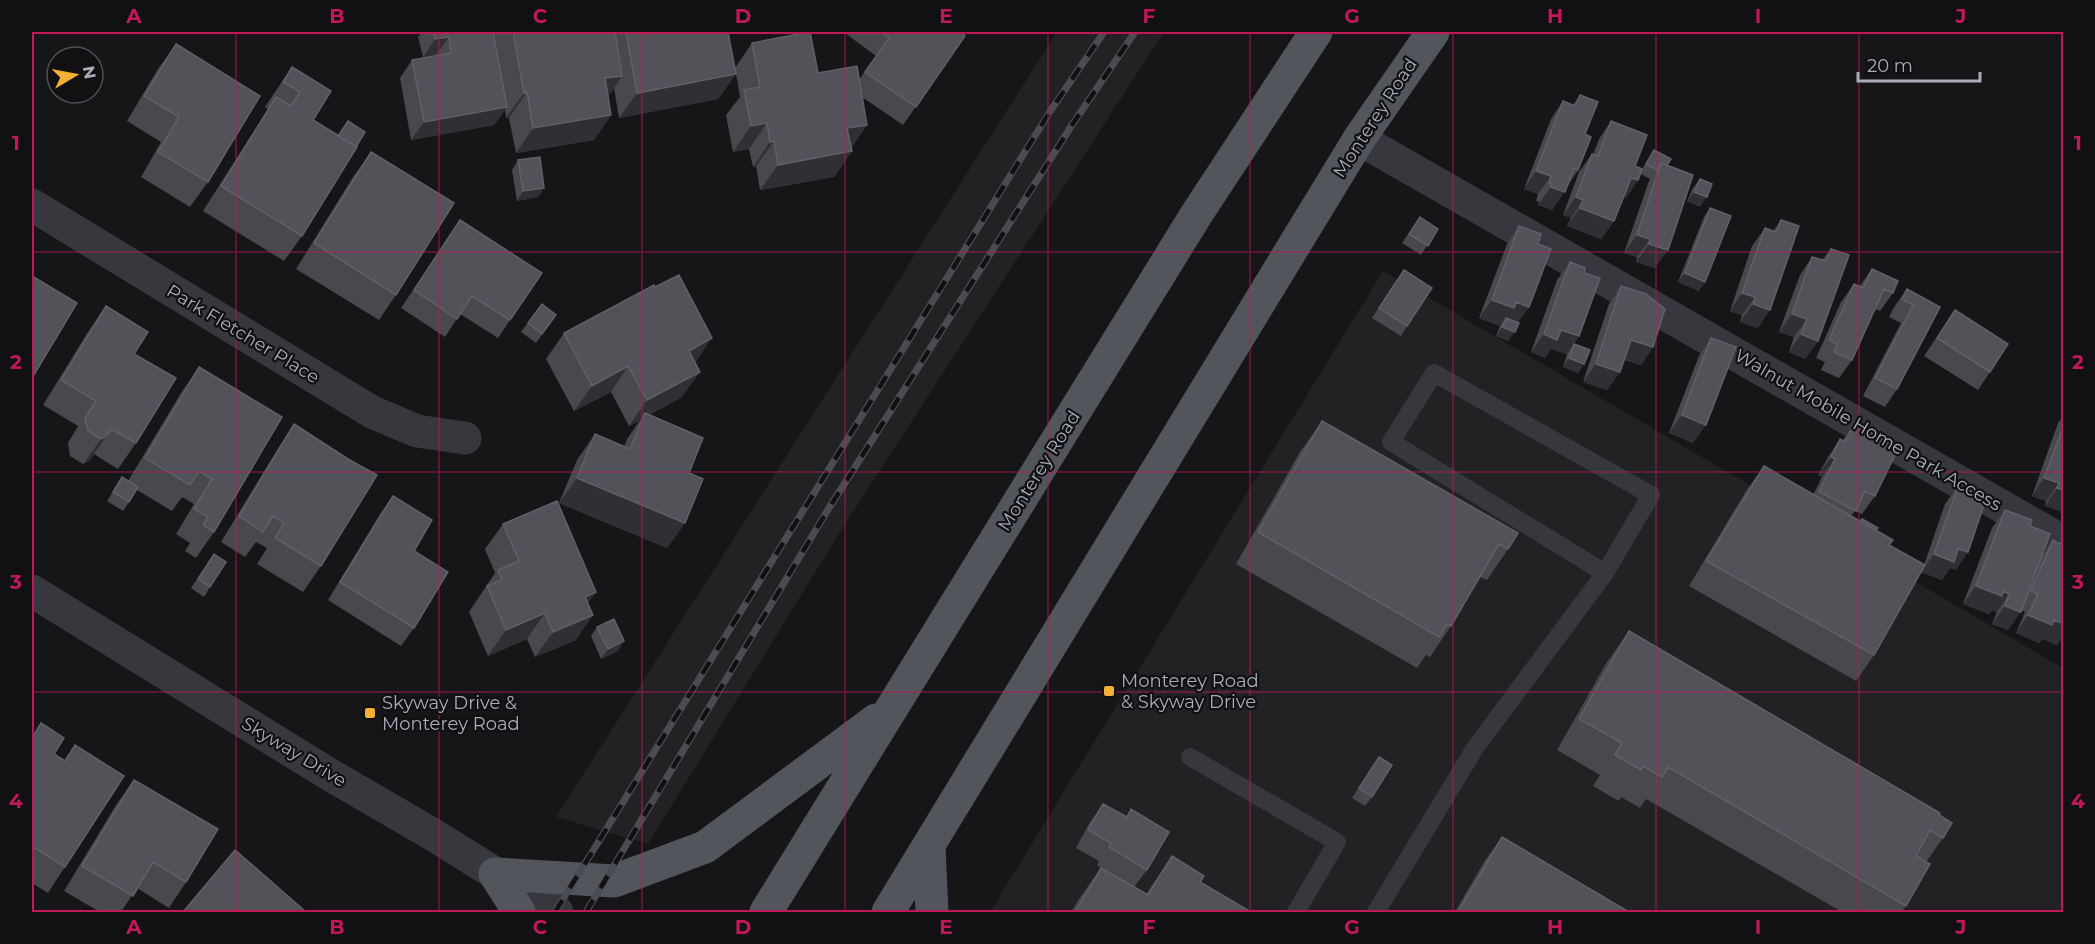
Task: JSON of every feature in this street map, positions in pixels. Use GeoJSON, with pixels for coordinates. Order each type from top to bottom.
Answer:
{"type":"FeatureCollection","features":[{"type":"Feature","properties":{"kind":"main road","name":"Monterey Road"},"geometry":{"type":"LineString","coordinates":[[766,912],[1196,215],[1316,32]]}},
{"type":"Feature","properties":{"kind":"main road","name":"Monterey Road"},"geometry":{"type":"LineString","coordinates":[[888,912],[1359,139],[1433,32]]}},
{"type":"Feature","properties":{"kind":"main road"},"geometry":{"type":"LineString","coordinates":[[495,874],[614,881],[705,848],[892,708]]}},
{"type":"Feature","properties":{"kind":"main road"},"geometry":{"type":"LineString","coordinates":[[929,846],[932,912]]}},
{"type":"Feature","properties":{"kind":"main road"},"geometry":{"type":"LineString","coordinates":[[495,874],[519,912]]}},
{"type":"Feature","properties":{"kind":"street","name":"Walnut Mobile Home Park Access"},"geometry":{"type":"LineString","coordinates":[[1359,139],[2064,542]]}},
{"type":"Feature","properties":{"kind":"street","name":"Park Fletcher Place"},"geometry":{"type":"LineString","coordinates":[[32,205],[372,412],[417,431],[465,438]]}},
{"type":"Feature","properties":{"kind":"street","name":"Skyway Drive"},"geometry":{"type":"LineString","coordinates":[[32,591],[557,912]]}},
{"type":"Feature","properties":{"kind":"lane"},"geometry":{"type":"LineString","coordinates":[[1376,912],[1475,748],[1605,573],[1651,495],[1434,373],[1391,442],[1605,573]]}},
{"type":"Feature","properties":{"kind":"lane"},"geometry":{"type":"LineString","coordinates":[[1190,757],[1337,842],[1296,912]]}},
{"type":"Feature","properties":{"kind":"shaded area"},"geometry":{"type":"Polygon","coordinates":[[[1057,32],[1164,32],[840,532],[648,844],[556,817],[1057,32]]]}},
{"type":"Feature","properties":{"kind":"shaded area"},"geometry":{"type":"Polygon","coordinates":[[[1383,271],[2063,668],[2063,912],[990,912],[1383,271]]]}},
{"type":"Feature","properties":{"kind":"building"},"geometry":{"type":"Polygon","coordinates":[[[434,32],[493,32],[507,107],[424,122],[412,60],[451,53],[449,37],[435,39],[434,32]]]}},
{"type":"Feature","properties":{"kind":"building"},"geometry":{"type":"Polygon","coordinates":[[[513,32],[615,32],[622,76],[605,78],[611,115],[533,128],[513,32]]]}},
{"type":"Feature","properties":{"kind":"building"},"geometry":{"type":"Polygon","coordinates":[[[626,32],[728,32],[736,74],[637,93],[626,32]]]}},
{"type":"Feature","properties":{"kind":"building"},"geometry":{"type":"Polygon","coordinates":[[[810,32],[818,73],[857,66],[867,125],[847,128],[852,151],[778,165],[774,141],[770,142],[767,123],[751,126],[744,90],[760,87],[752,43],[810,32]]]}},
{"type":"Feature","properties":{"kind":"building"},"geometry":{"type":"Polygon","coordinates":[[[880,32],[960,32],[965,36],[916,107],[865,72],[889,38],[880,32]]]}},
{"type":"Feature","properties":{"kind":"building"},"geometry":{"type":"Polygon","coordinates":[[[176,44],[260,96],[208,182],[158,152],[179,117],[144,96],[176,44]]]}},
{"type":"Feature","properties":{"kind":"building"},"geometry":{"type":"Polygon","coordinates":[[[292,67],[331,91],[313,120],[357,147],[302,236],[221,186],[276,97],[291,106],[300,92],[283,82],[292,67]]]}},
{"type":"Feature","properties":{"kind":"building"},"geometry":{"type":"Polygon","coordinates":[[[1580,95],[1598,102],[1585,134],[1591,137],[1578,170],[1574,168],[1565,192],[1551,187],[1552,184],[1549,183],[1551,176],[1536,171],[1563,101],[1575,106],[1580,95]]]}},
{"type":"Feature","properties":{"kind":"building"},"geometry":{"type":"Polygon","coordinates":[[[348,121],[365,132],[356,147],[338,136],[348,121]]]}},
{"type":"Feature","properties":{"kind":"building"},"geometry":{"type":"Polygon","coordinates":[[[1611,121],[1647,135],[1635,166],[1642,169],[1638,180],[1631,178],[1614,221],[1580,208],[1583,200],[1576,197],[1592,154],[1598,156],[1611,121]]]}},
{"type":"Feature","properties":{"kind":"building"},"geometry":{"type":"Polygon","coordinates":[[[1654,150],[1671,159],[1667,165],[1661,163],[1657,170],[1646,164],[1654,150]]]}},
{"type":"Feature","properties":{"kind":"building"},"geometry":{"type":"Polygon","coordinates":[[[371,152],[454,203],[396,295],[314,243],[371,152]]]}},
{"type":"Feature","properties":{"kind":"building"},"geometry":{"type":"Polygon","coordinates":[[[540,157],[544,188],[523,191],[518,160],[540,157]]]}},
{"type":"Feature","properties":{"kind":"building"},"geometry":{"type":"Polygon","coordinates":[[[1661,163],[1693,175],[1668,250],[1649,244],[1650,239],[1637,235],[1661,163]]]}},
{"type":"Feature","properties":{"kind":"building"},"geometry":{"type":"Polygon","coordinates":[[[1700,179],[1712,184],[1707,197],[1694,192],[1700,179]]]}},
{"type":"Feature","properties":{"kind":"building"},"geometry":{"type":"Polygon","coordinates":[[[1710,208],[1731,216],[1705,282],[1685,273],[1710,208]]]}},
{"type":"Feature","properties":{"kind":"building"},"geometry":{"type":"Polygon","coordinates":[[[1420,217],[1438,229],[1428,246],[1409,234],[1420,217]]]}},
{"type":"Feature","properties":{"kind":"building"},"geometry":{"type":"Polygon","coordinates":[[[460,220],[542,273],[510,320],[472,296],[457,319],[414,290],[460,220]]]}},
{"type":"Feature","properties":{"kind":"building"},"geometry":{"type":"Polygon","coordinates":[[[1781,220],[1799,226],[1770,310],[1753,304],[1755,297],[1742,293],[1765,228],[1776,232],[1781,220]]]}},
{"type":"Feature","properties":{"kind":"building"},"geometry":{"type":"Polygon","coordinates":[[[1519,226],[1541,234],[1538,244],[1551,249],[1529,307],[1516,302],[1514,308],[1492,300],[1519,226]]]}},
{"type":"Feature","properties":{"kind":"building"},"geometry":{"type":"Polygon","coordinates":[[[1831,249],[1849,255],[1818,341],[1801,334],[1807,319],[1792,314],[1812,257],[1826,261],[1831,249]]]}},
{"type":"Feature","properties":{"kind":"building"},"geometry":{"type":"Polygon","coordinates":[[[1570,262],[1585,268],[1584,273],[1600,278],[1579,336],[1561,330],[1557,340],[1544,334],[1570,262]]]}},
{"type":"Feature","properties":{"kind":"building"},"geometry":{"type":"Polygon","coordinates":[[[1872,269],[1898,281],[1893,293],[1884,289],[1852,360],[1834,352],[1837,344],[1829,340],[1854,284],[1863,288],[1872,269]]]}},
{"type":"Feature","properties":{"kind":"building"},"geometry":{"type":"Polygon","coordinates":[[[1404,270],[1432,288],[1407,326],[1379,308],[1404,270]]]}},
{"type":"Feature","properties":{"kind":"building"},"geometry":{"type":"Polygon","coordinates":[[[679,275],[712,338],[689,351],[700,372],[647,400],[628,366],[592,386],[564,333],[654,285],[655,287],[679,275]]]}},
{"type":"Feature","properties":{"kind":"building"},"geometry":{"type":"Polygon","coordinates":[[[32,276],[77,303],[32,378],[32,276]]]}},
{"type":"Feature","properties":{"kind":"building"},"geometry":{"type":"Polygon","coordinates":[[[1621,286],[1646,294],[1665,309],[1653,347],[1631,340],[1620,372],[1596,364],[1621,286]]]}},
{"type":"Feature","properties":{"kind":"building"},"geometry":{"type":"Polygon","coordinates":[[[1907,289],[1940,307],[1897,389],[1875,378],[1913,305],[1902,299],[1907,289]]]}},
{"type":"Feature","properties":{"kind":"building"},"geometry":{"type":"Polygon","coordinates":[[[542,304],[556,315],[542,334],[528,323],[542,304]]]}},
{"type":"Feature","properties":{"kind":"building"},"geometry":{"type":"Polygon","coordinates":[[[106,306],[148,332],[134,354],[176,378],[136,443],[111,429],[101,439],[88,431],[85,418],[96,401],[61,380],[106,306]]]}},
{"type":"Feature","properties":{"kind":"building"},"geometry":{"type":"Polygon","coordinates":[[[1955,310],[2008,344],[1990,372],[1937,338],[1955,310]]]}},
{"type":"Feature","properties":{"kind":"building"},"geometry":{"type":"Polygon","coordinates":[[[1506,318],[1519,323],[1515,332],[1502,327],[1506,318]]]}},
{"type":"Feature","properties":{"kind":"building"},"geometry":{"type":"Polygon","coordinates":[[[1711,338],[1736,347],[1706,425],[1682,415],[1711,338]]]}},
{"type":"Feature","properties":{"kind":"building"},"geometry":{"type":"Polygon","coordinates":[[[1574,344],[1590,350],[1584,364],[1569,358],[1574,344]]]}},
{"type":"Feature","properties":{"kind":"building"},"geometry":{"type":"Polygon","coordinates":[[[199,367],[282,417],[214,532],[203,525],[208,517],[194,509],[212,479],[199,471],[190,485],[145,458],[199,367]]]}},
{"type":"Feature","properties":{"kind":"building"},"geometry":{"type":"Polygon","coordinates":[[[645,413],[703,438],[689,473],[703,479],[685,523],[577,478],[595,434],[630,449],[645,413]]]}},
{"type":"Feature","properties":{"kind":"building"},"geometry":{"type":"Polygon","coordinates":[[[1322,421],[1518,533],[1508,549],[1499,544],[1451,626],[1447,624],[1439,637],[1258,532],[1322,421]]]}},
{"type":"Feature","properties":{"kind":"building"},"geometry":{"type":"Polygon","coordinates":[[[1855,422],[1890,440],[1886,448],[1896,453],[1875,496],[1865,491],[1856,511],[1819,492],[1835,459],[1831,457],[1840,439],[1845,442],[1855,422]]]}},
{"type":"Feature","properties":{"kind":"building"},"geometry":{"type":"Polygon","coordinates":[[[294,424],[377,475],[321,566],[275,538],[284,523],[273,516],[263,532],[239,516],[294,424]]]}},
{"type":"Feature","properties":{"kind":"building"},"geometry":{"type":"Polygon","coordinates":[[[2064,425],[2064,490],[2057,488],[2059,483],[2044,478],[2064,425]]]}},
{"type":"Feature","properties":{"kind":"building"},"geometry":{"type":"Polygon","coordinates":[[[1764,466],[1893,540],[1889,545],[1925,565],[1874,655],[1706,561],[1764,466]]]}},
{"type":"Feature","properties":{"kind":"building"},"geometry":{"type":"Polygon","coordinates":[[[122,477],[138,487],[129,502],[113,492],[122,477]]]}},
{"type":"Feature","properties":{"kind":"building"},"geometry":{"type":"Polygon","coordinates":[[[1958,486],[1978,494],[1975,502],[1984,505],[1968,552],[1958,549],[1954,562],[1934,554],[1958,486]]]}},
{"type":"Feature","properties":{"kind":"building"},"geometry":{"type":"Polygon","coordinates":[[[393,496],[432,520],[414,551],[448,572],[414,628],[340,582],[393,496]]]}},
{"type":"Feature","properties":{"kind":"building"},"geometry":{"type":"Polygon","coordinates":[[[557,501],[596,592],[585,597],[593,615],[553,632],[545,613],[506,630],[487,586],[502,580],[498,570],[519,561],[503,524],[557,501]]]}},
{"type":"Feature","properties":{"kind":"building"},"geometry":{"type":"Polygon","coordinates":[[[2005,510],[2032,520],[2030,526],[2050,534],[2021,612],[2005,606],[2009,594],[2003,591],[2002,596],[1976,586],[2005,510]]]}},
{"type":"Feature","properties":{"kind":"building"},"geometry":{"type":"Polygon","coordinates":[[[1862,519],[1878,528],[1876,530],[1860,521],[1862,519]]]}},
{"type":"Feature","properties":{"kind":"building"},"geometry":{"type":"Polygon","coordinates":[[[2063,539],[2064,624],[2054,620],[2052,625],[2028,615],[2038,594],[2031,591],[2053,540],[2060,544],[2063,539]]]}},
{"type":"Feature","properties":{"kind":"building"},"geometry":{"type":"Polygon","coordinates":[[[214,554],[226,562],[210,587],[198,579],[214,554]]]}},
{"type":"Feature","properties":{"kind":"building"},"geometry":{"type":"Polygon","coordinates":[[[614,619],[624,641],[608,649],[597,627],[614,619]]]}},
{"type":"Feature","properties":{"kind":"building"},"geometry":{"type":"Polygon","coordinates":[[[1629,631],[1940,813],[1939,815],[1952,823],[1943,838],[1930,830],[1916,856],[1930,864],[1906,906],[1668,767],[1662,777],[1643,766],[1641,770],[1615,755],[1622,743],[1579,719],[1629,631]]]}},
{"type":"Feature","properties":{"kind":"building"},"geometry":{"type":"Polygon","coordinates":[[[41,723],[64,738],[54,754],[65,761],[75,745],[124,776],[65,867],[32,846],[32,738],[41,723]]]}},
{"type":"Feature","properties":{"kind":"building"},"geometry":{"type":"Polygon","coordinates":[[[1379,757],[1392,765],[1372,797],[1359,788],[1379,757]]]}},
{"type":"Feature","properties":{"kind":"building"},"geometry":{"type":"Polygon","coordinates":[[[134,780],[218,829],[186,882],[153,862],[133,896],[82,866],[134,780]]]}},
{"type":"Feature","properties":{"kind":"building"},"geometry":{"type":"Polygon","coordinates":[[[1103,804],[1127,817],[1131,809],[1169,832],[1147,870],[1109,847],[1111,843],[1088,830],[1103,804]]]}},
{"type":"Feature","properties":{"kind":"building"},"geometry":{"type":"Polygon","coordinates":[[[1502,837],[1629,912],[1458,912],[1502,837]]]}},
{"type":"Feature","properties":{"kind":"building"},"geometry":{"type":"Polygon","coordinates":[[[235,850],[306,912],[183,912],[235,850]]]}},
{"type":"Feature","properties":{"kind":"building"},"geometry":{"type":"Polygon","coordinates":[[[1172,856],[1204,876],[1200,882],[1251,912],[1075,912],[1101,868],[1148,895],[1172,856]]]}},
{"type":"Feature","properties":{"kind":"railway"},"geometry":{"type":"LineString","coordinates":[[555,912],[1049,113],[1104,32]]}},
{"type":"Feature","properties":{"kind":"railway"},"geometry":{"type":"LineString","coordinates":[[586,912],[829,508],[1072,125],[1135,32]]}},
{"type":"Feature","properties":{"kind":"place","name":"Monterey Road & Skyway Drive"},"geometry":{"type":"Point","coordinates":[1109,691]}},
{"type":"Feature","properties":{"kind":"place","name":"Skyway Drive & Monterey Road"},"geometry":{"type":"Point","coordinates":[370,713]}}]}
